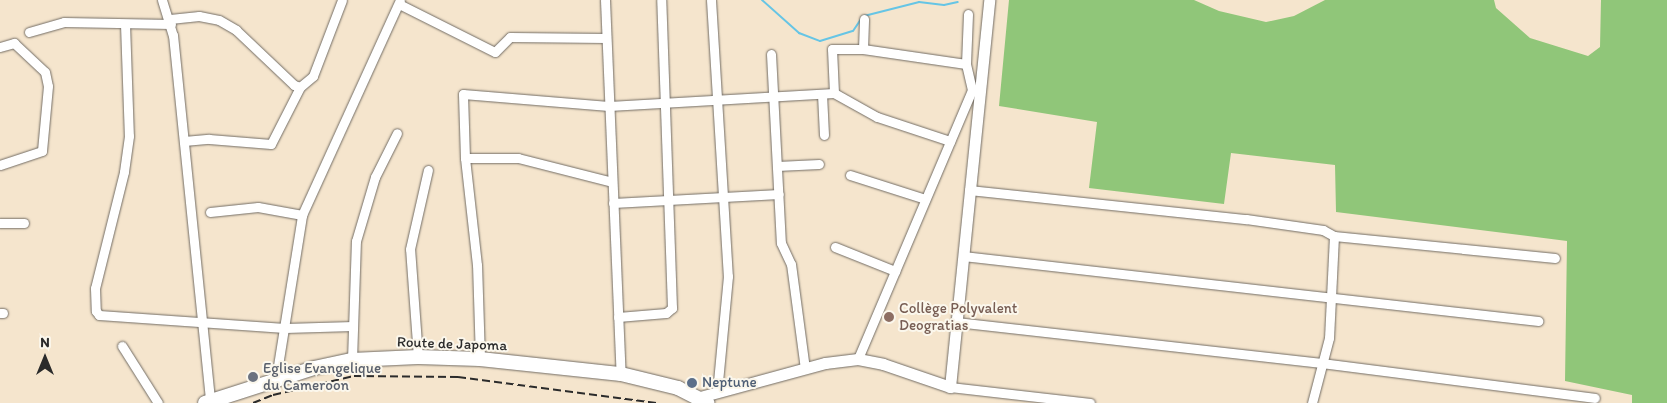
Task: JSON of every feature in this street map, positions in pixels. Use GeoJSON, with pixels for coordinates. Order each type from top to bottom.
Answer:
{"type":"FeatureCollection","features":[{"type":"Feature","properties":{"kind":"main road"},"geometry":{"type":"LineString","coordinates":[[703,400],[717,392],[805,369],[858,359],[883,364],[950,387],[989,0]]}},
{"type":"Feature","properties":{"kind":"main road","name":"Route de Japoma"},"geometry":{"type":"LineString","coordinates":[[208,402],[276,378],[352,360],[418,356],[480,359],[621,374],[655,381],[703,400]]}},
{"type":"Feature","properties":{"kind":"street"},"geometry":{"type":"LineString","coordinates":[[162,0],[170,21],[184,141],[208,402]]}},
{"type":"Feature","properties":{"kind":"street"},"geometry":{"type":"LineString","coordinates":[[184,141],[209,139],[271,144],[300,87],[313,76],[342,0]]}},
{"type":"Feature","properties":{"kind":"street"},"geometry":{"type":"LineString","coordinates":[[605,0],[621,374]]}},
{"type":"Feature","properties":{"kind":"street"},"geometry":{"type":"LineString","coordinates":[[618,316],[666,313],[672,308],[661,0]]}},
{"type":"Feature","properties":{"kind":"street"},"geometry":{"type":"LineString","coordinates":[[711,0],[728,276],[717,392]]}},
{"type":"Feature","properties":{"kind":"street"},"geometry":{"type":"LineString","coordinates":[[276,378],[302,215],[400,2],[497,53],[510,37],[606,38]]}},
{"type":"Feature","properties":{"kind":"street"},"geometry":{"type":"LineString","coordinates":[[858,359],[972,90],[966,64],[968,14]]}},
{"type":"Feature","properties":{"kind":"street"},"geometry":{"type":"LineString","coordinates":[[29,32],[64,22],[125,24],[170,21],[198,16],[219,20],[236,30],[294,85],[300,87]]}},
{"type":"Feature","properties":{"kind":"street"},"geometry":{"type":"LineString","coordinates":[[863,50],[864,19]]}},
{"type":"Feature","properties":{"kind":"street"},"geometry":{"type":"LineString","coordinates":[[125,24],[129,136],[124,172],[95,288],[96,311],[99,315],[284,328],[353,326]]}},
{"type":"Feature","properties":{"kind":"street"},"geometry":{"type":"LineString","coordinates":[[0,47],[14,43],[45,72],[48,86],[42,151],[0,165]]}},
{"type":"Feature","properties":{"kind":"street"},"geometry":{"type":"LineString","coordinates":[[834,93],[832,48],[863,50],[966,64]]}},
{"type":"Feature","properties":{"kind":"street"},"geometry":{"type":"LineString","coordinates":[[771,54],[781,243],[791,264],[805,369]]}},
{"type":"Feature","properties":{"kind":"street"},"geometry":{"type":"LineString","coordinates":[[480,359],[477,265],[465,158],[463,94],[609,106],[834,93],[877,117],[950,141]]}},
{"type":"Feature","properties":{"kind":"street"},"geometry":{"type":"LineString","coordinates":[[822,94],[824,135]]}},
{"type":"Feature","properties":{"kind":"street"},"geometry":{"type":"LineString","coordinates":[[352,360],[356,241],[375,177],[397,134]]}},
{"type":"Feature","properties":{"kind":"street"},"geometry":{"type":"LineString","coordinates":[[465,158],[518,158],[612,182]]}},
{"type":"Feature","properties":{"kind":"street"},"geometry":{"type":"LineString","coordinates":[[777,166],[819,164]]}},
{"type":"Feature","properties":{"kind":"street"},"geometry":{"type":"LineString","coordinates":[[418,356],[410,249],[428,170]]}},
{"type":"Feature","properties":{"kind":"street"},"geometry":{"type":"LineString","coordinates":[[850,175],[925,199]]}},
{"type":"Feature","properties":{"kind":"street"},"geometry":{"type":"LineString","coordinates":[[970,190],[1246,219],[1324,230],[1334,236],[1555,258]]}},
{"type":"Feature","properties":{"kind":"street"},"geometry":{"type":"LineString","coordinates":[[613,203],[779,194]]}},
{"type":"Feature","properties":{"kind":"street"},"geometry":{"type":"LineString","coordinates":[[210,212],[258,207],[302,215]]}},
{"type":"Feature","properties":{"kind":"street"},"geometry":{"type":"LineString","coordinates":[[0,223],[24,223]]}},
{"type":"Feature","properties":{"kind":"street"},"geometry":{"type":"LineString","coordinates":[[1312,403],[1329,338],[1334,236]]}},
{"type":"Feature","properties":{"kind":"street"},"geometry":{"type":"LineString","coordinates":[[835,247],[895,271]]}},
{"type":"Feature","properties":{"kind":"street"},"geometry":{"type":"LineString","coordinates":[[963,256],[1538,321]]}},
{"type":"Feature","properties":{"kind":"street"},"geometry":{"type":"LineString","coordinates":[[956,322],[1322,363],[1595,398]]}},
{"type":"Feature","properties":{"kind":"street"},"geometry":{"type":"LineString","coordinates":[[122,346],[158,403]]}},
{"type":"Feature","properties":{"kind":"street"},"geometry":{"type":"LineString","coordinates":[[950,387],[1090,403]]}},
{"type":"Feature","properties":{"kind":"green space"},"geometry":{"type":"Polygon","coordinates":[[[1009,0],[1194,0],[1219,11],[1266,22],[1294,16],[1325,0],[1494,0],[1496,8],[1530,38],[1588,56],[1600,47],[1601,0],[1667,0],[1667,403],[1632,403],[1632,395],[1565,381],[1567,241],[1336,212],[1335,165],[1231,153],[1224,204],[1089,188],[1097,122],[999,106],[1009,0]]]}},
{"type":"Feature","properties":{"kind":"waterway"},"geometry":{"type":"LineString","coordinates":[[762,0],[799,33],[820,41],[853,31],[861,19]]}},
{"type":"Feature","properties":{"kind":"waterway"},"geometry":{"type":"LineString","coordinates":[[864,16],[919,2],[944,5],[958,2]]}},
{"type":"Feature","properties":{"kind":"railway"},"geometry":{"type":"LineString","coordinates":[[253,403],[273,395],[354,376],[458,377],[656,403]]}},
{"type":"Feature","properties":{"kind":"place","name":"Collège Polyvalent Deogratias"},"geometry":{"type":"Point","coordinates":[889,317]}},
{"type":"Feature","properties":{"kind":"place","name":"Eglise Evangelique du Cameroon"},"geometry":{"type":"Point","coordinates":[253,377]}},
{"type":"Feature","properties":{"kind":"place","name":"Neptune"},"geometry":{"type":"Point","coordinates":[692,383]}}]}
